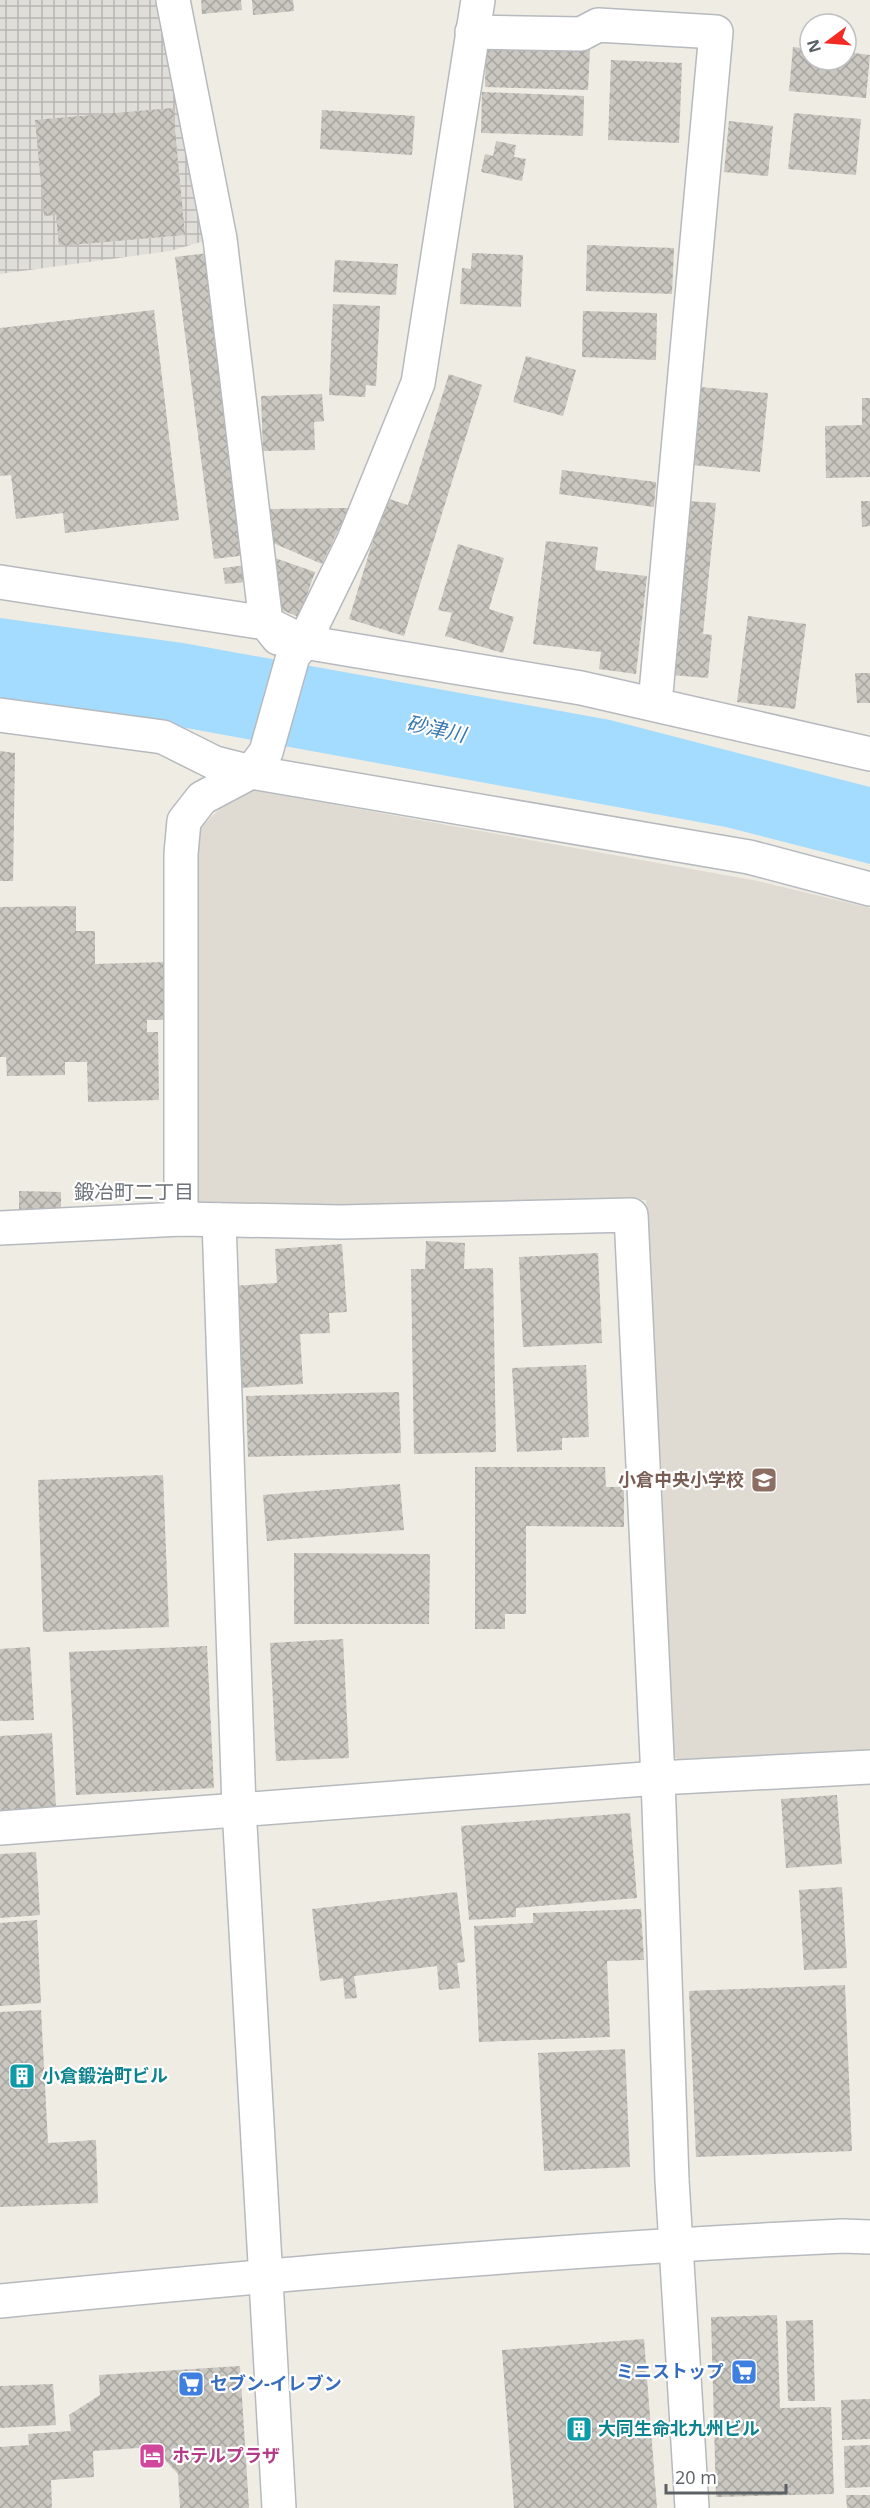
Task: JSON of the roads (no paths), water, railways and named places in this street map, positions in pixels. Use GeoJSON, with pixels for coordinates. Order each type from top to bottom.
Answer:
{"type":"FeatureCollection","features":[{"type":"Feature","properties":{"kind":"street"},"geometry":{"type":"LineString","coordinates":[[173,0],[220,239],[266,623]]}},
{"type":"Feature","properties":{"kind":"street"},"geometry":{"type":"LineString","coordinates":[[181,1220],[181,854],[184,821],[202,798],[259,762],[298,649],[354,540],[418,383],[478,0]]}},
{"type":"Feature","properties":{"kind":"street"},"geometry":{"type":"LineString","coordinates":[[472,32],[581,34],[598,25],[716,32],[655,704]]}},
{"type":"Feature","properties":{"kind":"street"},"geometry":{"type":"LineString","coordinates":[[0,582],[266,623],[298,649],[580,688],[870,754]]}},
{"type":"Feature","properties":{"kind":"street"},"geometry":{"type":"LineString","coordinates":[[0,715],[163,737],[215,763],[259,762],[748,857],[870,889]]}},
{"type":"Feature","properties":{"kind":"street"},"geometry":{"type":"LineString","coordinates":[[0,1228],[181,1220],[341,1222],[631,1215],[658,1778],[675,2244],[692,2508]]}},
{"type":"Feature","properties":{"kind":"street"},"geometry":{"type":"LineString","coordinates":[[219,1220],[239,1808],[279,2508]]}},
{"type":"Feature","properties":{"kind":"street"},"geometry":{"type":"LineString","coordinates":[[0,1828],[239,1808],[658,1778],[870,1767]]}},
{"type":"Feature","properties":{"kind":"street"},"geometry":{"type":"LineString","coordinates":[[0,2301],[265,2276],[675,2244],[861,2234]]}},
{"type":"Feature","properties":{"kind":"water","name":"砂津川"},"geometry":{"type":"Polygon","coordinates":[[[0,618],[183,643],[610,720],[870,787],[870,864],[726,827],[137,719],[0,703],[0,618]]]}},
{"type":"Feature","properties":{"kind":"place","name":"小倉中央小学校"},"geometry":{"type":"Point","coordinates":[764,1480]}},
{"type":"Feature","properties":{"kind":"place","name":"小倉鍛治町ビル"},"geometry":{"type":"Point","coordinates":[22,2076]}},
{"type":"Feature","properties":{"kind":"place","name":"ミニストップ"},"geometry":{"type":"Point","coordinates":[744,2372]}},
{"type":"Feature","properties":{"kind":"place","name":"セブン-イレブン"},"geometry":{"type":"Point","coordinates":[191,2384]}},
{"type":"Feature","properties":{"kind":"place","name":"大同生命北九州ビル"},"geometry":{"type":"Point","coordinates":[579,2429]}},
{"type":"Feature","properties":{"kind":"place","name":"ホテルプラザ"},"geometry":{"type":"Point","coordinates":[152,2456]}},
{"type":"Feature","properties":{"kind":"district","name":"鍛冶町二丁目"},"geometry":{"type":"Point","coordinates":[134,1192]}}]}
